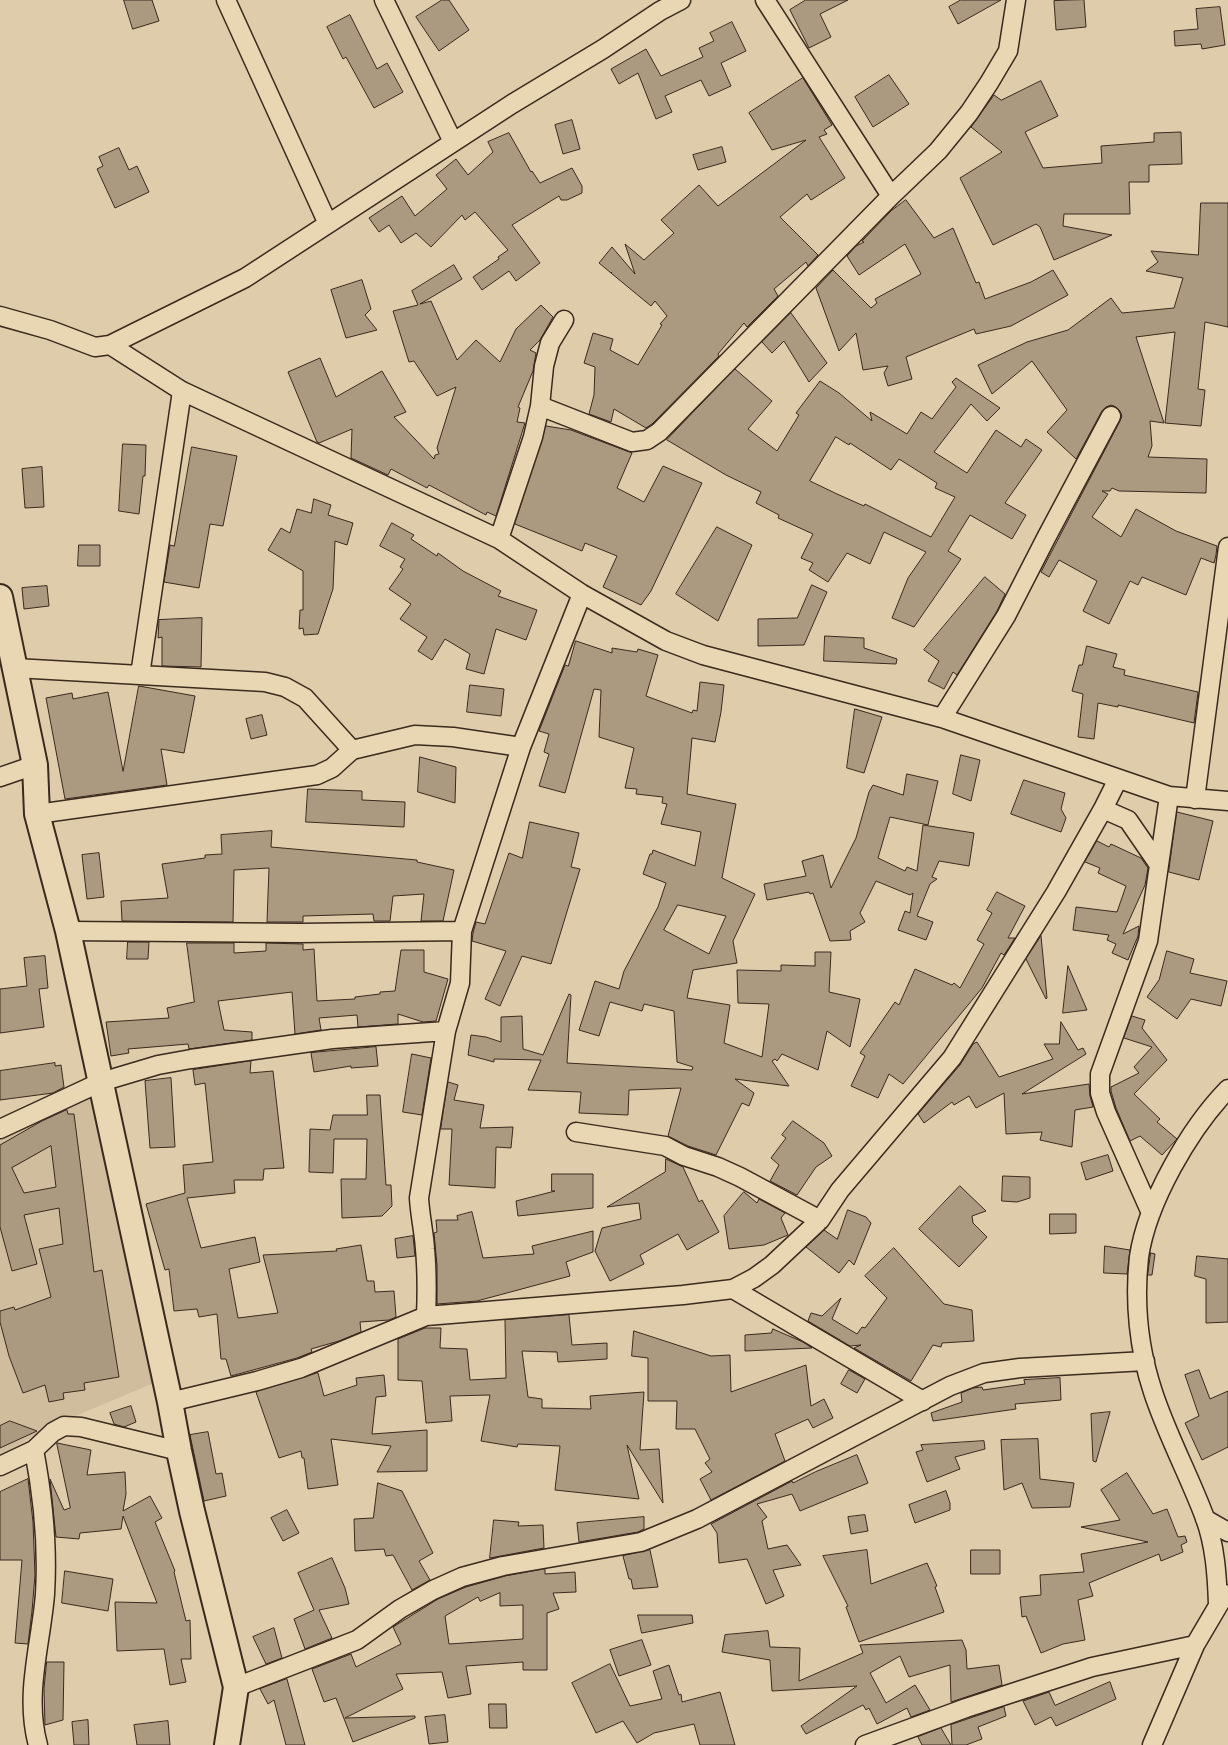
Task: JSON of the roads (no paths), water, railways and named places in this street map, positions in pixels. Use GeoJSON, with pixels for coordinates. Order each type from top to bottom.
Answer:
{"type":"FeatureCollection","features":[{"type":"Feature","properties":{"kind":"main road"},"geometry":{"type":"LineString","coordinates":[[0,597],[35,765],[37,814],[68,931],[179,1451],[236,1687],[227,1745]]}},
{"type":"Feature","properties":{"kind":"street"},"geometry":{"type":"LineString","coordinates":[[226,0],[328,224]]}},
{"type":"Feature","properties":{"kind":"street"},"geometry":{"type":"LineString","coordinates":[[384,0],[453,142]]}},
{"type":"Feature","properties":{"kind":"street"},"geometry":{"type":"LineString","coordinates":[[0,316],[50,330],[95,347],[110,345],[245,278],[512,104],[603,49],[658,6],[682,0]]}},
{"type":"Feature","properties":{"kind":"street"},"geometry":{"type":"LineString","coordinates":[[765,0],[891,196]]}},
{"type":"Feature","properties":{"kind":"street"},"geometry":{"type":"LineString","coordinates":[[540,406],[632,442],[647,440],[659,432],[891,196],[938,151],[969,113],[1008,51],[1016,0]]}},
{"type":"Feature","properties":{"kind":"street"},"geometry":{"type":"LineString","coordinates":[[499,539],[533,437],[540,406],[544,366],[550,343],[564,320]]}},
{"type":"Feature","properties":{"kind":"street"},"geometry":{"type":"LineString","coordinates":[[110,345],[182,391],[499,539],[582,594],[666,641],[703,655],[942,718],[1168,796],[1228,801]]}},
{"type":"Feature","properties":{"kind":"street"},"geometry":{"type":"LineString","coordinates":[[140,675],[182,391]]}},
{"type":"Feature","properties":{"kind":"street"},"geometry":{"type":"LineString","coordinates":[[942,718],[1006,616],[1111,416]]}},
{"type":"Feature","properties":{"kind":"street"},"geometry":{"type":"LineString","coordinates":[[1195,799],[1228,547]]}},
{"type":"Feature","properties":{"kind":"street"},"geometry":{"type":"LineString","coordinates":[[426,1316],[425,1246],[420,1220],[419,1198],[446,1031],[460,983],[462,931],[521,747],[582,594]]}},
{"type":"Feature","properties":{"kind":"street"},"geometry":{"type":"LineString","coordinates":[[15,668],[265,682],[285,687],[305,698],[352,750]]}},
{"type":"Feature","properties":{"kind":"street"},"geometry":{"type":"LineString","coordinates":[[37,814],[317,775],[332,768],[352,750],[415,735],[453,737],[521,747]]}},
{"type":"Feature","properties":{"kind":"street"},"geometry":{"type":"LineString","coordinates":[[0,777],[35,765]]}},
{"type":"Feature","properties":{"kind":"street"},"geometry":{"type":"LineString","coordinates":[[170,1402],[258,1381],[301,1368],[426,1316],[683,1295],[733,1289],[754,1278],[772,1265],[820,1220],[840,1190],[952,1058],[1056,892],[1118,779]]}},
{"type":"Feature","properties":{"kind":"street"},"geometry":{"type":"LineString","coordinates":[[1151,1213],[1106,1112],[1100,1093],[1100,1074],[1148,941],[1168,796]]}},
{"type":"Feature","properties":{"kind":"street"},"geometry":{"type":"LineString","coordinates":[[1103,809],[1128,820],[1160,864]]}},
{"type":"Feature","properties":{"kind":"street"},"geometry":{"type":"LineString","coordinates":[[68,931],[300,933],[462,931]]}},
{"type":"Feature","properties":{"kind":"street"},"geometry":{"type":"LineString","coordinates":[[0,1129],[101,1082],[191,1058],[332,1038],[446,1031]]}},
{"type":"Feature","properties":{"kind":"street"},"geometry":{"type":"LineString","coordinates":[[1152,1745],[1195,1645],[1225,1600],[1205,1519],[1153,1392],[1145,1361],[1139,1326],[1137,1296],[1140,1256],[1151,1213],[1179,1154],[1214,1103],[1228,1089]]}},
{"type":"Feature","properties":{"kind":"street"},"geometry":{"type":"LineString","coordinates":[[576,1132],[665,1146],[684,1156],[718,1167],[740,1177],[820,1220]]}},
{"type":"Feature","properties":{"kind":"street"},"geometry":{"type":"LineString","coordinates":[[733,1289],[923,1401]]}},
{"type":"Feature","properties":{"kind":"street"},"geometry":{"type":"LineString","coordinates":[[236,1687],[357,1640],[400,1609],[433,1590],[462,1577],[502,1566],[641,1542],[670,1531],[697,1519],[950,1386],[984,1373],[1020,1368],[1145,1361]]}},
{"type":"Feature","properties":{"kind":"street"},"geometry":{"type":"LineString","coordinates":[[0,1466],[34,1450],[53,1432],[64,1426],[81,1427],[179,1451]]}},
{"type":"Feature","properties":{"kind":"street"},"geometry":{"type":"LineString","coordinates":[[34,1450],[40,1480],[46,1551],[45,1595],[32,1706],[38,1745]]}},
{"type":"Feature","properties":{"kind":"street"},"geometry":{"type":"LineString","coordinates":[[1205,1519],[1228,1532]]}},
{"type":"Feature","properties":{"kind":"street"},"geometry":{"type":"LineString","coordinates":[[865,1745],[966,1708],[1092,1667],[1195,1645]]}}]}
